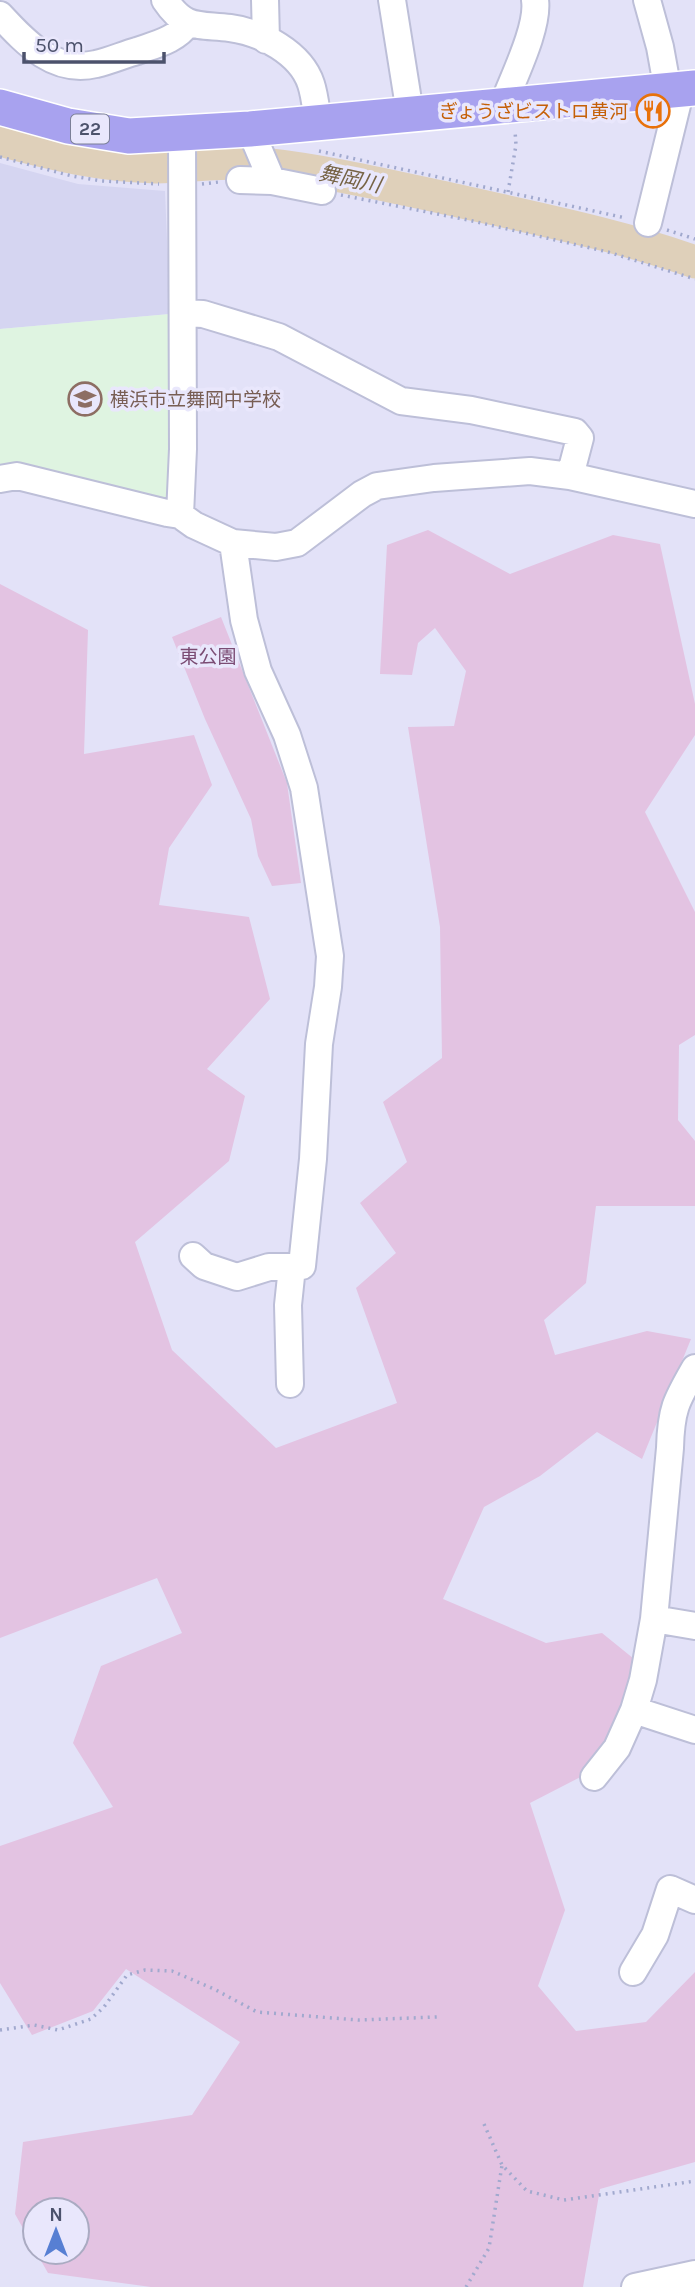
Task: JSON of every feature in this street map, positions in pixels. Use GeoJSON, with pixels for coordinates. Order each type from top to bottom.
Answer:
{"type":"FeatureCollection","features":[{"type":"Feature","properties":{"kind":"main road","name":"22"},"geometry":{"type":"LineString","coordinates":[[0,107],[68,126],[183,142],[318,136],[410,113],[681,89]]}},
{"type":"Feature","properties":{"kind":"street"},"geometry":{"type":"LineString","coordinates":[[165,0],[174,13],[188,23],[200,27],[248,31],[291,55],[311,84],[318,136]]}},
{"type":"Feature","properties":{"kind":"street"},"geometry":{"type":"LineString","coordinates":[[265,0],[266,40]]}},
{"type":"Feature","properties":{"kind":"street"},"geometry":{"type":"LineString","coordinates":[[392,0],[410,113]]}},
{"type":"Feature","properties":{"kind":"street"},"geometry":{"type":"LineString","coordinates":[[508,105],[533,25],[535,0]]}},
{"type":"Feature","properties":{"kind":"street"},"geometry":{"type":"LineString","coordinates":[[647,0],[660,47],[681,89],[648,223]]}},
{"type":"Feature","properties":{"kind":"street"},"geometry":{"type":"LineString","coordinates":[[0,15],[41,55],[74,66],[94,65],[169,40],[181,33],[188,23]]}},
{"type":"Feature","properties":{"kind":"street"},"geometry":{"type":"LineString","coordinates":[[254,137],[270,177]]}},
{"type":"Feature","properties":{"kind":"street"},"geometry":{"type":"LineString","coordinates":[[180,515],[183,449],[183,142]]}},
{"type":"Feature","properties":{"kind":"street"},"geometry":{"type":"LineString","coordinates":[[240,180],[270,177],[322,191]]}},
{"type":"Feature","properties":{"kind":"street"},"geometry":{"type":"LineString","coordinates":[[183,313],[203,314],[279,337],[401,401],[471,410],[575,432],[580,438],[570,476]]}},
{"type":"Feature","properties":{"kind":"street"},"geometry":{"type":"LineString","coordinates":[[0,479],[17,476],[180,515],[194,525],[233,543],[276,548],[297,543],[362,494],[377,486],[501,471],[570,476],[695,504]]}},
{"type":"Feature","properties":{"kind":"street"},"geometry":{"type":"LineString","coordinates":[[192,1256],[204,1266],[237,1277],[269,1268],[302,1266],[313,1159],[319,1044],[330,956],[304,788],[287,736],[258,671],[244,620],[233,543]]}},
{"type":"Feature","properties":{"kind":"street"},"geometry":{"type":"LineString","coordinates":[[290,1384],[288,1305],[292,1268]]}},
{"type":"Feature","properties":{"kind":"street"},"geometry":{"type":"LineString","coordinates":[[594,1777],[617,1748],[634,1710],[643,1681],[654,1619],[671,1419],[677,1400],[695,1368]]}},
{"type":"Feature","properties":{"kind":"street"},"geometry":{"type":"LineString","coordinates":[[654,1619],[695,1626]]}},
{"type":"Feature","properties":{"kind":"street"},"geometry":{"type":"LineString","coordinates":[[634,1710],[695,1730]]}},
{"type":"Feature","properties":{"kind":"street"},"geometry":{"type":"LineString","coordinates":[[633,1972],[655,1935],[670,1889],[695,1900]]}},
{"type":"Feature","properties":{"kind":"street"},"geometry":{"type":"LineString","coordinates":[[635,2287],[695,2274]]}},
{"type":"Feature","properties":{"kind":"path"},"geometry":{"type":"LineString","coordinates":[[508,105],[516,145],[508,192]]}},
{"type":"Feature","properties":{"kind":"path"},"geometry":{"type":"LineString","coordinates":[[318,136],[508,192],[648,223],[695,239]]}},
{"type":"Feature","properties":{"kind":"path"},"geometry":{"type":"LineString","coordinates":[[0,157],[102,181],[240,180]]}},
{"type":"Feature","properties":{"kind":"path"},"geometry":{"type":"LineString","coordinates":[[322,191],[596,249],[695,279]]}},
{"type":"Feature","properties":{"kind":"path"},"geometry":{"type":"LineString","coordinates":[[0,2030],[34,2025],[58,2030],[91,2019],[104,2007],[127,1975],[145,1970],[172,1971],[257,2012],[358,2020],[437,2017]]}},
{"type":"Feature","properties":{"kind":"path"},"geometry":{"type":"LineString","coordinates":[[484,2124],[502,2165],[527,2192],[564,2200],[695,2181]]}},
{"type":"Feature","properties":{"kind":"path"},"geometry":{"type":"LineString","coordinates":[[466,2287],[489,2248],[502,2165]]}},
{"type":"Feature","properties":{"kind":"shaded area"},"geometry":{"type":"Polygon","coordinates":[[[0,163],[78,184],[165,191],[170,314],[0,329],[0,163]]]}},
{"type":"Feature","properties":{"kind":"shaded area","name":"横浜市立舞岡中学校"},"geometry":{"type":"Polygon","coordinates":[[[170,314],[170,498],[167,506],[0,472],[0,329],[170,314]]]}},
{"type":"Feature","properties":{"kind":"green space"},"geometry":{"type":"Polygon","coordinates":[[[428,530],[510,574],[613,535],[660,544],[695,704],[695,735],[645,812],[695,912],[695,1035],[679,1045],[678,1120],[695,1141],[695,1206],[596,1206],[586,1283],[544,1320],[555,1355],[647,1331],[691,1339],[642,1459],[597,1432],[540,1476],[484,1507],[443,1599],[546,1643],[602,1633],[639,1663],[596,1769],[530,1803],[565,1910],[538,1986],[576,2031],[646,2022],[695,1972],[695,2162],[600,2189],[583,2287],[151,2287],[48,2273],[44,2266],[91,2266],[91,2196],[21,2196],[21,2225],[15,2214],[23,2142],[192,2115],[240,2042],[126,1969],[93,2011],[32,2035],[0,1983],[0,1846],[113,1807],[73,1743],[101,1666],[182,1633],[157,1578],[0,1638],[0,584],[88,630],[84,754],[194,735],[212,785],[169,848],[159,905],[249,917],[270,999],[207,1069],[245,1096],[229,1161],[135,1242],[172,1350],[276,1448],[397,1403],[356,1288],[396,1253],[360,1203],[407,1162],[383,1102],[442,1058],[440,927],[408,727],[454,726],[466,671],[435,628],[418,643],[412,675],[380,674],[387,545],[428,530]]]}},
{"type":"Feature","properties":{"kind":"green space","name":"東公園"},"geometry":{"type":"Polygon","coordinates":[[[221,617],[287,783],[301,883],[272,886],[258,856],[251,819],[205,719],[172,637],[221,617]]]}},
{"type":"Feature","properties":{"kind":"waterway","name":"舞岡川"},"geometry":{"type":"LineString","coordinates":[[0,140],[96,162],[156,167],[249,163],[336,175],[578,228],[695,262]]}},
{"type":"Feature","properties":{"kind":"place","name":"ぎょうざビストロ黄河"},"geometry":{"type":"Point","coordinates":[653,111]}},
{"type":"Feature","properties":{"kind":"place","name":"横浜市立舞岡中学校"},"geometry":{"type":"Point","coordinates":[85,399]}}]}
